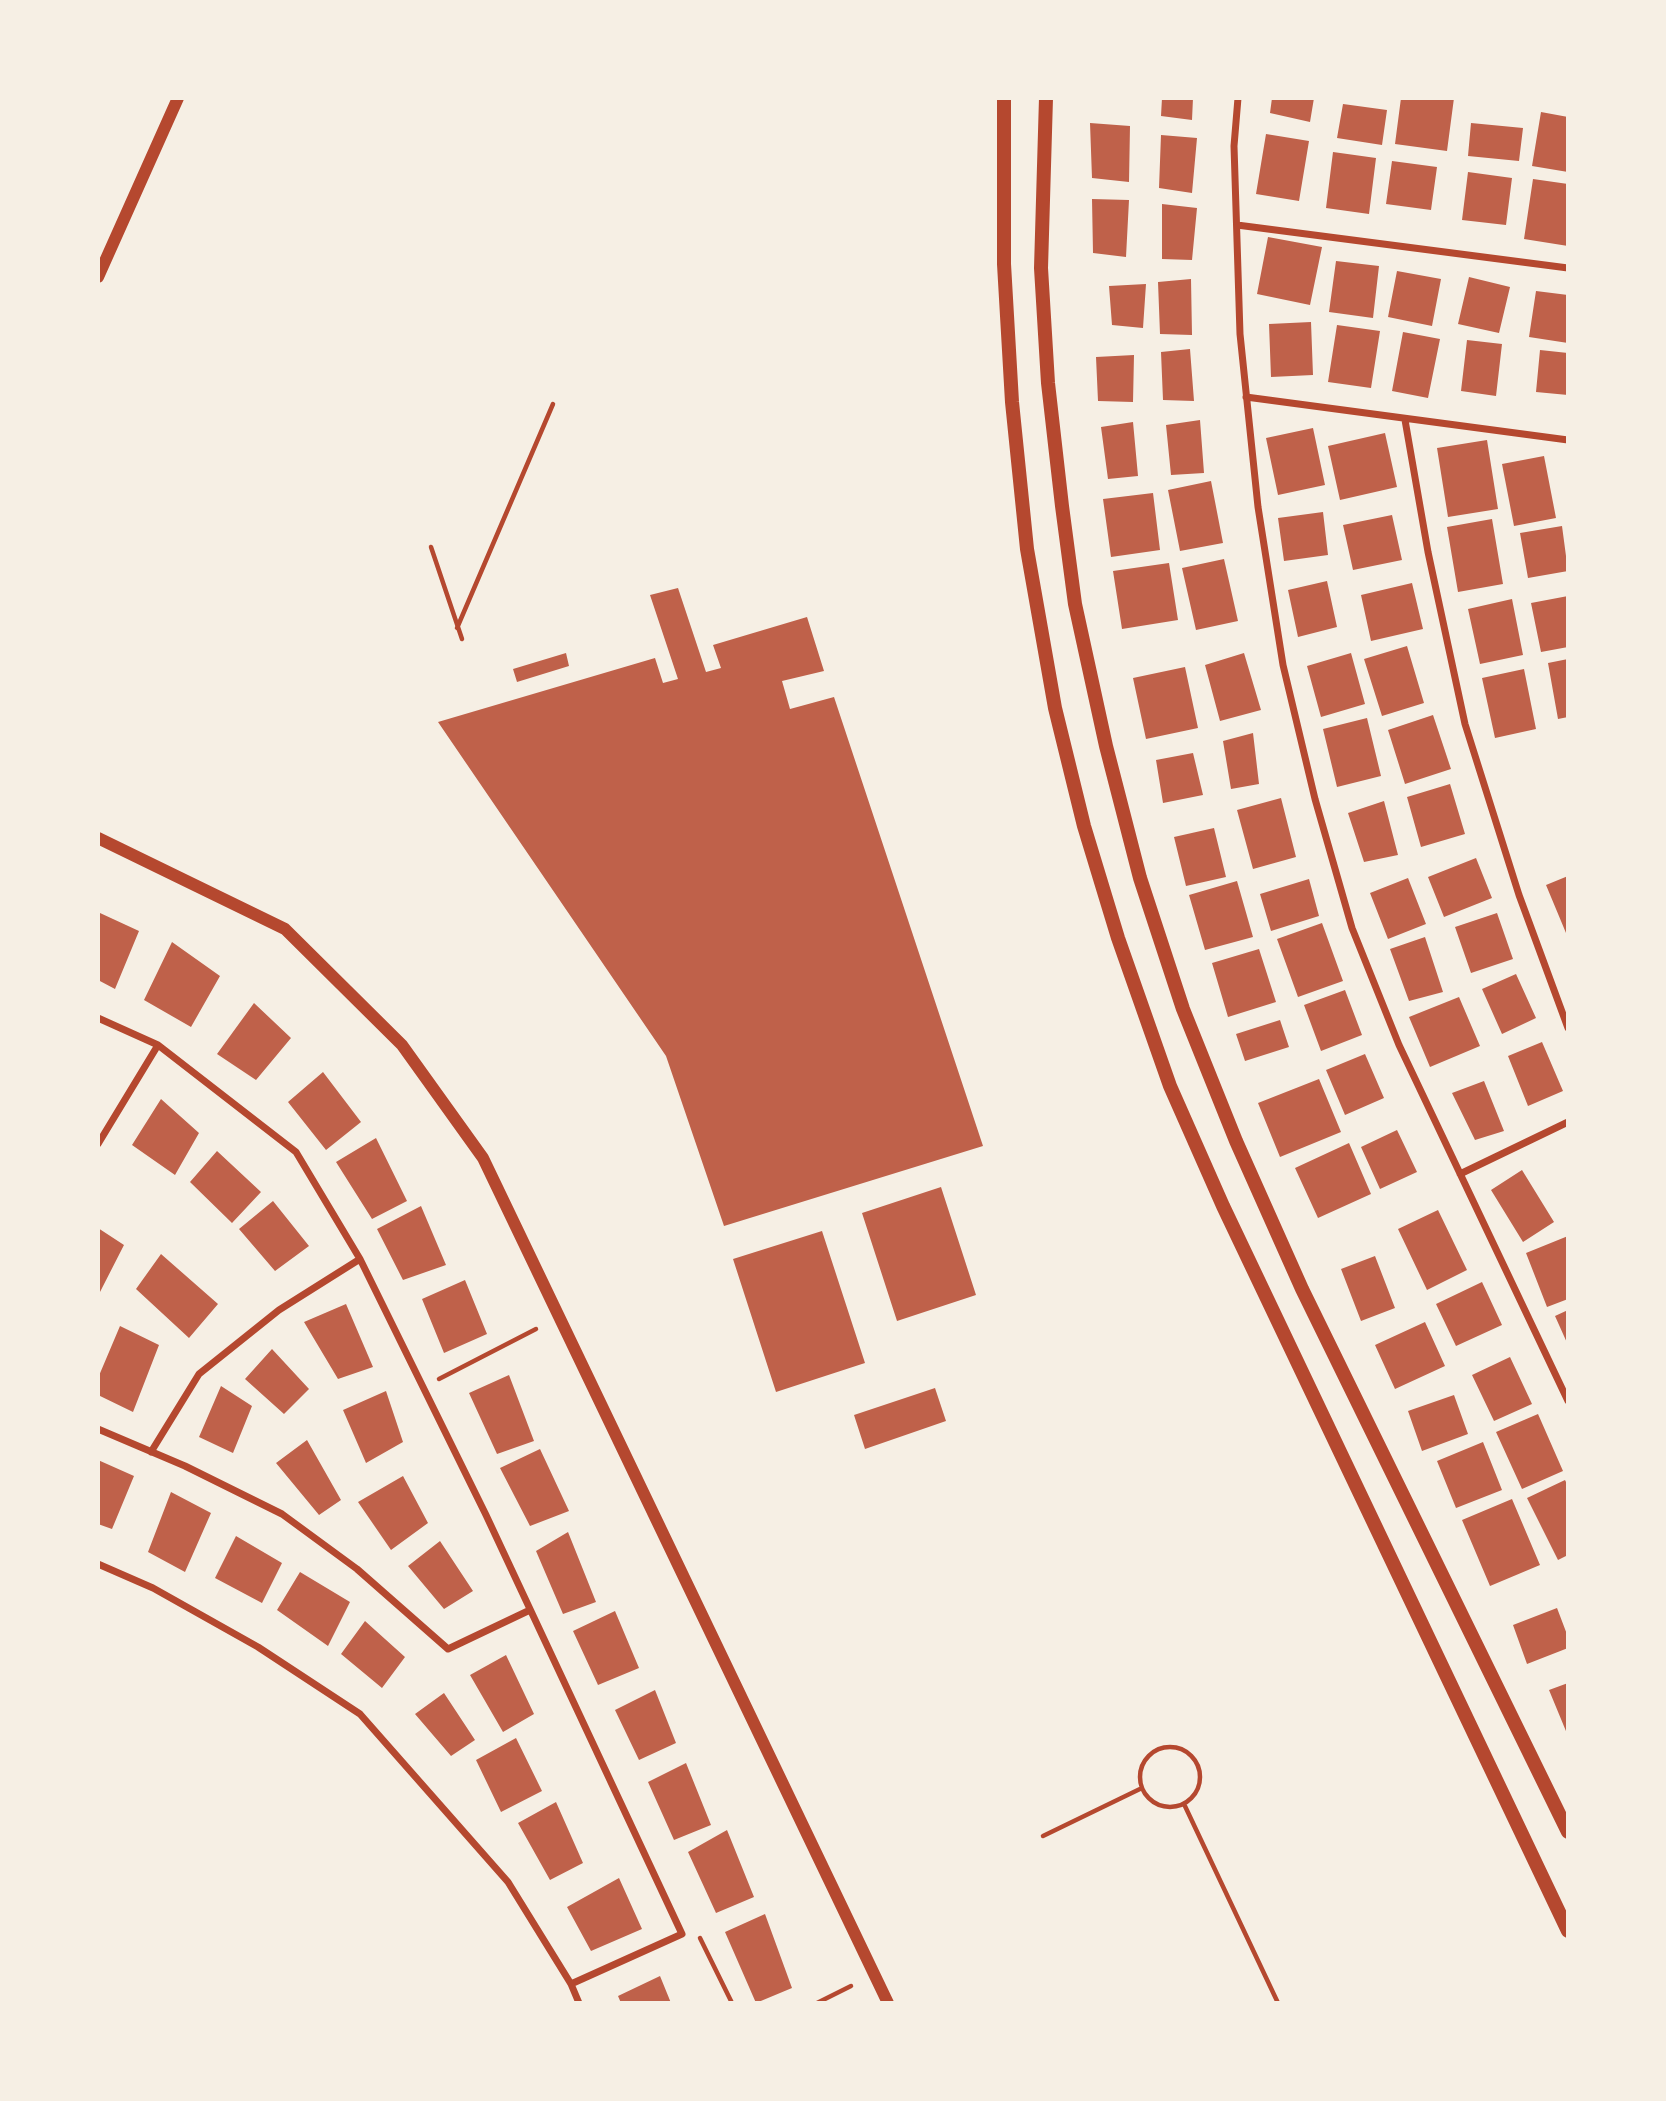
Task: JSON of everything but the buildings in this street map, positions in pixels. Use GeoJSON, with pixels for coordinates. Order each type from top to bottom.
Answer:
{"type":"FeatureCollection","features":[{"type":"Feature","properties":{"kind":"main road"},"geometry":{"type":"LineString","coordinates":[[1004,98],[1004,264],[1012,402],[1027,550],[1055,708],[1084,826],[1114,925],[1170,1086],[1223,1206],[1568,1931]]}},
{"type":"Feature","properties":{"kind":"main road"},"geometry":{"type":"LineString","coordinates":[[1046,98],[1041,268],[1048,383],[1062,506],[1075,604],[1106,746],[1140,878],[1183,1009],[1236,1141],[1291,1264],[1568,1832]]}},
{"type":"Feature","properties":{"kind":"street"},"geometry":{"type":"LineString","coordinates":[[98,276],[178,98]]}},
{"type":"Feature","properties":{"kind":"street"},"geometry":{"type":"LineString","coordinates":[[1238,98],[1234,146],[1240,334],[1258,507],[1283,664],[1315,799],[1352,928],[1399,1045],[1568,1401]]}},
{"type":"Feature","properties":{"kind":"street"},"geometry":{"type":"LineString","coordinates":[[1237,225],[1568,268]]}},
{"type":"Feature","properties":{"kind":"street"},"geometry":{"type":"LineString","coordinates":[[1246,397],[1568,440]]}},
{"type":"Feature","properties":{"kind":"street"},"geometry":{"type":"LineString","coordinates":[[1405,420],[1428,552],[1465,724],[1519,895],[1568,1028]]}},
{"type":"Feature","properties":{"kind":"street"},"geometry":{"type":"LineString","coordinates":[[98,838],[285,929],[402,1045],[483,1158],[888,2003]]}},
{"type":"Feature","properties":{"kind":"street"},"geometry":{"type":"LineString","coordinates":[[98,1018],[158,1045],[296,1152],[360,1259],[423,1387],[682,1934],[571,1984]]}},
{"type":"Feature","properties":{"kind":"street"},"geometry":{"type":"LineString","coordinates":[[98,1144],[158,1045]]}},
{"type":"Feature","properties":{"kind":"street"},"geometry":{"type":"LineString","coordinates":[[1460,1174],[1568,1122]]}},
{"type":"Feature","properties":{"kind":"street"},"geometry":{"type":"LineString","coordinates":[[151,1452],[199,1374],[279,1310],[360,1259]]}},
{"type":"Feature","properties":{"kind":"street"},"geometry":{"type":"LineString","coordinates":[[98,1429],[282,1514],[358,1569],[448,1649],[530,1610]]}},
{"type":"Feature","properties":{"kind":"street"},"geometry":{"type":"LineString","coordinates":[[98,1564],[153,1588],[258,1647],[360,1714],[508,1882],[571,1984],[579,2003]]}},
{"type":"Feature","properties":{"kind":"path"},"geometry":{"type":"LineString","coordinates":[[457,628],[552,404]]}},
{"type":"Feature","properties":{"kind":"path"},"geometry":{"type":"LineString","coordinates":[[431,547],[461,639]]}},
{"type":"Feature","properties":{"kind":"path"},"geometry":{"type":"LineString","coordinates":[[423,1387],[536,1329]]}},
{"type":"Feature","properties":{"kind":"path"},"geometry":{"type":"LineString","coordinates":[[1163,1748],[1182,1749],[1196,1762],[1200,1781],[1198,1791],[1184,1804],[1164,1807],[1147,1797],[1142,1788],[1140,1778],[1147,1759],[1163,1748]]}},
{"type":"Feature","properties":{"kind":"path"},"geometry":{"type":"LineString","coordinates":[[1043,1836],[1142,1788]]}},
{"type":"Feature","properties":{"kind":"path"},"geometry":{"type":"LineString","coordinates":[[1184,1804],[1278,2003]]}},
{"type":"Feature","properties":{"kind":"path"},"geometry":{"type":"LineString","coordinates":[[682,1934],[701,1939],[732,2003]]}},
{"type":"Feature","properties":{"kind":"path"},"geometry":{"type":"LineString","coordinates":[[817,2003],[851,1986]]}}]}
